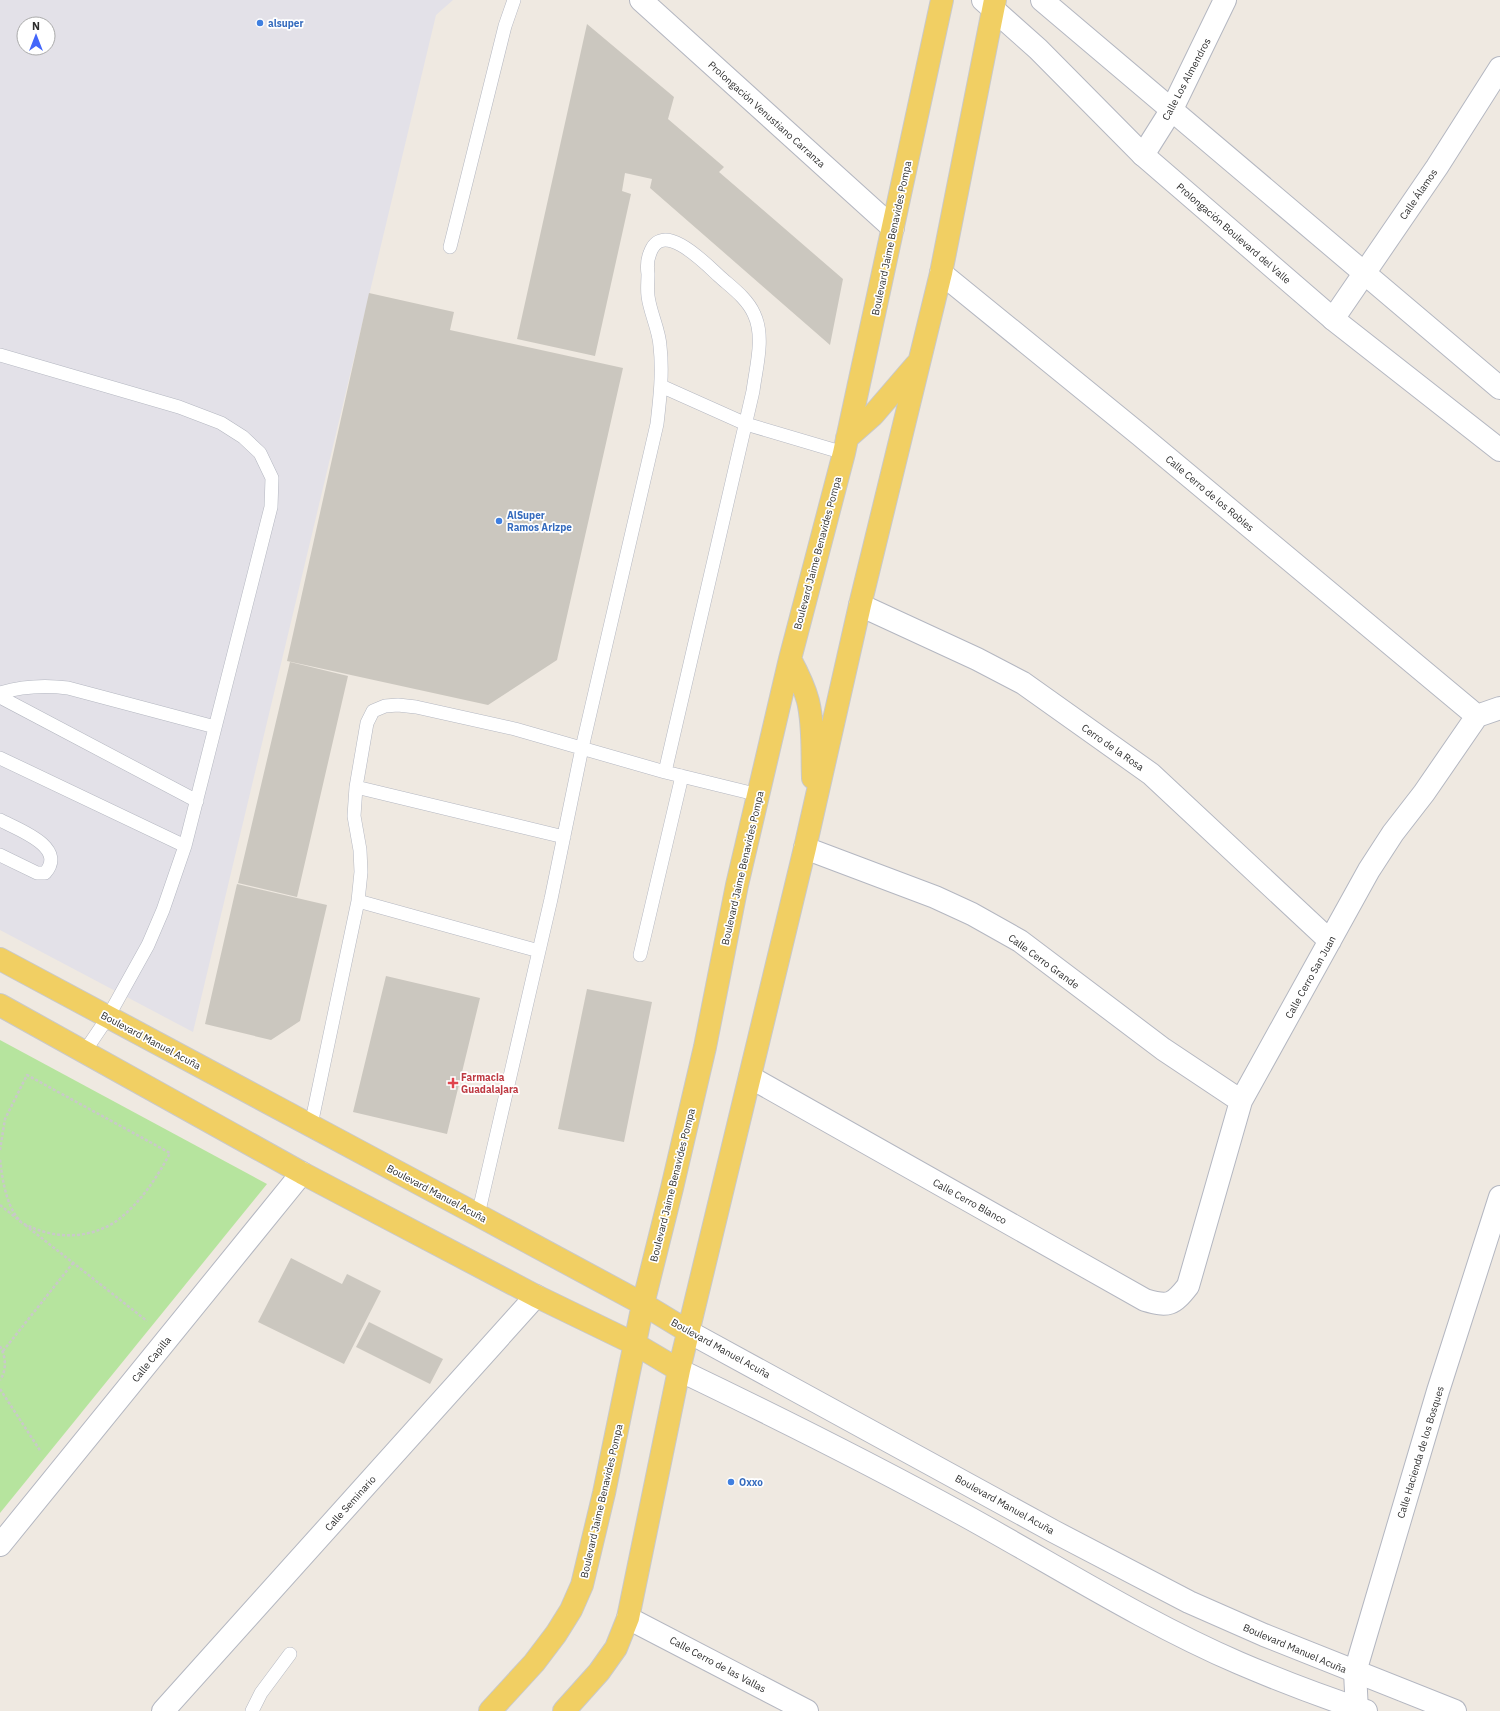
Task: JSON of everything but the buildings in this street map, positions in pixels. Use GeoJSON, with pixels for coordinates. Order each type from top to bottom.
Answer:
{"type":"FeatureCollection","features":[{"type":"Feature","properties":{"kind":"main road","name":"Boulevard Jaime Benavides Pompa"},"geometry":{"type":"LineString","coordinates":[[490,1711],[534,1663],[556,1634],[571,1610],[582,1585],[604,1493],[643,1304],[705,1047],[731,914],[790,659],[845,446],[942,0]]}},
{"type":"Feature","properties":{"kind":"main road"},"geometry":{"type":"LineString","coordinates":[[564,1711],[599,1672],[616,1648],[628,1618],[679,1370],[805,848],[860,605],[941,273],[990,3]]}},
{"type":"Feature","properties":{"kind":"main road"},"geometry":{"type":"LineString","coordinates":[[845,446],[920,360]]}},
{"type":"Feature","properties":{"kind":"main road"},"geometry":{"type":"LineString","coordinates":[[790,659],[801,681],[808,701],[811,720],[814,805]]}},
{"type":"Feature","properties":{"kind":"main road","name":"Boulevard Manuel Acuña"},"geometry":{"type":"LineString","coordinates":[[0,958],[643,1304],[689,1332]]}},
{"type":"Feature","properties":{"kind":"main road"},"geometry":{"type":"LineString","coordinates":[[0,1005],[302,1173],[536,1296],[635,1344],[679,1370]]}},
{"type":"Feature","properties":{"kind":"street","name":"Prolongación Venustiano Carranza"},"geometry":{"type":"LineString","coordinates":[[641,0],[893,228]]}},
{"type":"Feature","properties":{"kind":"street"},"geometry":{"type":"LineString","coordinates":[[1042,0],[1500,388]]}},
{"type":"Feature","properties":{"kind":"street","name":"Calle Los Almendros"},"geometry":{"type":"LineString","coordinates":[[1143,155],[1172,109],[1225,0]]}},
{"type":"Feature","properties":{"kind":"street","name":"Prolongación Boulevard del Valle"},"geometry":{"type":"LineString","coordinates":[[990,3],[1143,155],[1334,319],[1500,450]]}},
{"type":"Feature","properties":{"kind":"street","name":"Calle Álamos"},"geometry":{"type":"LineString","coordinates":[[1334,319],[1437,167],[1500,68]]}},
{"type":"Feature","properties":{"kind":"street","name":"Calle Cerro de los Robles"},"geometry":{"type":"LineString","coordinates":[[941,273],[1146,440],[1478,716]]}},
{"type":"Feature","properties":{"kind":"street","name":"Cerro de la Rosa"},"geometry":{"type":"LineString","coordinates":[[860,605],[977,659],[1023,684],[1151,774],[1330,941]]}},
{"type":"Feature","properties":{"kind":"street"},"geometry":{"type":"LineString","coordinates":[[1478,716],[1500,708]]}},
{"type":"Feature","properties":{"kind":"street","name":"Calle Cerro San Juan"},"geometry":{"type":"LineString","coordinates":[[1188,1286],[1241,1101],[1369,870],[1393,833],[1424,793],[1478,716]]}},
{"type":"Feature","properties":{"kind":"street","name":"Calle Cerro Grande"},"geometry":{"type":"LineString","coordinates":[[805,848],[935,897],[972,914],[1020,941],[1163,1049],[1241,1101]]}},
{"type":"Feature","properties":{"kind":"street","name":"Calle Cerro Blanco"},"geometry":{"type":"LineString","coordinates":[[750,1077],[1144,1300],[1168,1304],[1177,1300],[1188,1286]]}},
{"type":"Feature","properties":{"kind":"street","name":"Calle Capilla"},"geometry":{"type":"LineString","coordinates":[[0,1545],[302,1173]]}},
{"type":"Feature","properties":{"kind":"street","name":"Calle Hacienda de los Bosques"},"geometry":{"type":"LineString","coordinates":[[1360,1710],[1354,1672],[1436,1399],[1500,1197]]}},
{"type":"Feature","properties":{"kind":"street","name":"Calle Seminario"},"geometry":{"type":"LineString","coordinates":[[163,1711],[536,1296]]}},
{"type":"Feature","properties":{"kind":"street","name":"Boulevard Manuel Acuña"},"geometry":{"type":"LineString","coordinates":[[689,1332],[1053,1531],[1188,1602],[1354,1672],[1455,1711]]}},
{"type":"Feature","properties":{"kind":"street"},"geometry":{"type":"LineString","coordinates":[[679,1370],[793,1424],[897,1478],[1109,1598],[1185,1637],[1238,1663],[1360,1710]]}},
{"type":"Feature","properties":{"kind":"street","name":"Calle Cerro de las Vallas"},"geometry":{"type":"LineString","coordinates":[[628,1618],[807,1711]]}},
{"type":"Feature","properties":{"kind":"lane"},"geometry":{"type":"LineString","coordinates":[[450,247],[505,26],[514,0]]}},
{"type":"Feature","properties":{"kind":"lane"},"geometry":{"type":"LineString","coordinates":[[478,1215],[539,951],[582,748],[656,424],[661,386],[660,344],[648,296],[647,264],[650,253],[655,244],[663,240],[675,242],[689,249],[746,301],[754,313],[758,326],[759,348],[753,391],[746,424],[665,772]]}},
{"type":"Feature","properties":{"kind":"lane"},"geometry":{"type":"LineString","coordinates":[[0,355],[179,407],[221,424],[243,437],[260,453],[272,478],[271,507],[185,846],[163,910],[148,945],[108,1017],[85,1051]]}},
{"type":"Feature","properties":{"kind":"lane"},"geometry":{"type":"LineString","coordinates":[[661,386],[746,424],[845,446]]}},
{"type":"Feature","properties":{"kind":"lane"},"geometry":{"type":"LineString","coordinates":[[0,693],[30,686],[68,688],[215,727]]}},
{"type":"Feature","properties":{"kind":"lane"},"geometry":{"type":"LineString","coordinates":[[0,697],[197,801]]}},
{"type":"Feature","properties":{"kind":"lane"},"geometry":{"type":"LineString","coordinates":[[311,1125],[358,901],[361,872],[360,850],[354,816],[356,787],[367,723],[373,711],[385,706],[398,705],[416,707],[515,729],[665,772],[759,795]]}},
{"type":"Feature","properties":{"kind":"lane"},"geometry":{"type":"LineString","coordinates":[[0,758],[185,846]]}},
{"type":"Feature","properties":{"kind":"lane"},"geometry":{"type":"LineString","coordinates":[[640,955],[682,776]]}},
{"type":"Feature","properties":{"kind":"lane"},"geometry":{"type":"LineString","coordinates":[[356,787],[564,837]]}},
{"type":"Feature","properties":{"kind":"lane"},"geometry":{"type":"LineString","coordinates":[[0,820],[43,844],[50,856],[50,863],[45,873],[36,873],[0,855]]}},
{"type":"Feature","properties":{"kind":"lane"},"geometry":{"type":"LineString","coordinates":[[358,901],[539,951]]}},
{"type":"Feature","properties":{"kind":"lane"},"geometry":{"type":"LineString","coordinates":[[252,1711],[261,1693],[290,1654]]}},
{"type":"Feature","properties":{"kind":"path"},"geometry":{"type":"LineString","coordinates":[[0,1150],[5,1119],[27,1075],[170,1153],[146,1191],[131,1208],[114,1222],[93,1232],[70,1236],[42,1231],[23,1223],[13,1209],[5,1191],[0,1158]]}},
{"type":"Feature","properties":{"kind":"path"},"geometry":{"type":"LineString","coordinates":[[1,1207],[168,1338]]}},
{"type":"Feature","properties":{"kind":"path"},"geometry":{"type":"LineString","coordinates":[[2,1350],[73,1263]]}},
{"type":"Feature","properties":{"kind":"path"},"geometry":{"type":"LineString","coordinates":[[0,1346],[5,1366],[3,1376],[0,1380]]}},
{"type":"Feature","properties":{"kind":"path"},"geometry":{"type":"LineString","coordinates":[[0,1389],[56,1476]]}},
{"type":"Feature","properties":{"kind":"shaded area"},"geometry":{"type":"Polygon","coordinates":[[[0,0],[453,0],[436,15],[193,1032],[0,930],[0,0]]]}},
{"type":"Feature","properties":{"kind":"green space"},"geometry":{"type":"Polygon","coordinates":[[[0,1040],[267,1184],[0,1513],[0,1040]]]}},
{"type":"Feature","properties":{"kind":"place","name":"alsuper"},"geometry":{"type":"Point","coordinates":[260,23]}},
{"type":"Feature","properties":{"kind":"place","name":"AlSuper Ramos Arizpe"},"geometry":{"type":"Point","coordinates":[499,521]}},
{"type":"Feature","properties":{"kind":"place","name":"Farmacia Guadalajara"},"geometry":{"type":"Point","coordinates":[453,1083]}},
{"type":"Feature","properties":{"kind":"place","name":"Oxxo"},"geometry":{"type":"Point","coordinates":[731,1482]}}]}
